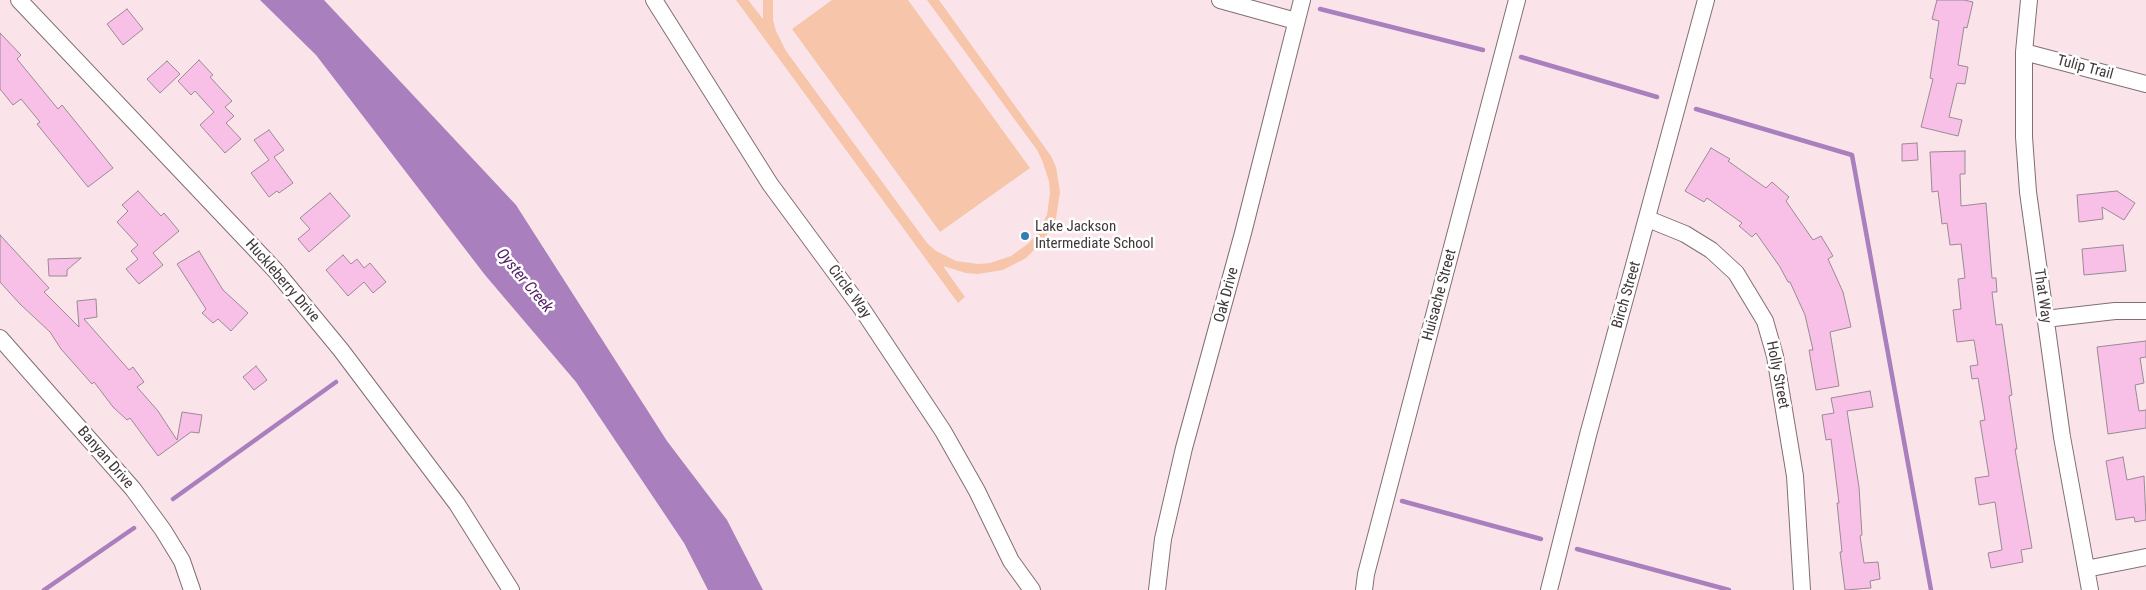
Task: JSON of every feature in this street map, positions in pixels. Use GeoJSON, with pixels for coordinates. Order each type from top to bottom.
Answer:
{"type":"FeatureCollection","features":[{"type":"Feature","properties":{"kind":"street","name":"Huckleberry Drive"},"geometry":{"type":"LineString","coordinates":[[20,0],[275,270],[341,350],[457,504],[511,590]]}},
{"type":"Feature","properties":{"kind":"street","name":"Circle Way"},"geometry":{"type":"LineString","coordinates":[[654,0],[770,184],[862,309],[943,431],[977,490],[1011,561],[1032,590]]}},
{"type":"Feature","properties":{"kind":"street"},"geometry":{"type":"LineString","coordinates":[[1220,0],[1296,21]]}},
{"type":"Feature","properties":{"kind":"street","name":"Oak Drive"},"geometry":{"type":"LineString","coordinates":[[1157,590],[1163,539],[1184,448],[1243,234],[1302,0]]}},
{"type":"Feature","properties":{"kind":"street","name":"Huisache Street"},"geometry":{"type":"LineString","coordinates":[[1364,590],[1366,574],[1517,0]]}},
{"type":"Feature","properties":{"kind":"street","name":"Birch Street"},"geometry":{"type":"LineString","coordinates":[[1549,590],[1588,436],[1706,0]]}},
{"type":"Feature","properties":{"kind":"street","name":"That Way"},"geometry":{"type":"LineString","coordinates":[[2029,0],[2024,52],[2024,137],[2027,183],[2062,437],[2090,590]]}},
{"type":"Feature","properties":{"kind":"street","name":"Tulip Trail"},"geometry":{"type":"LineString","coordinates":[[2024,52],[2146,84]]}},
{"type":"Feature","properties":{"kind":"street","name":"Holly Street"},"geometry":{"type":"LineString","coordinates":[[1648,219],[1685,234],[1711,250],[1736,273],[1765,321],[1776,356],[1795,476],[1802,590]]}},
{"type":"Feature","properties":{"kind":"street"},"geometry":{"type":"LineString","coordinates":[[2045,319],[2115,311],[2146,311]]}},
{"type":"Feature","properties":{"kind":"street","name":"Banyan Drive"},"geometry":{"type":"LineString","coordinates":[[0,338],[133,490],[182,561],[192,590]]}},
{"type":"Feature","properties":{"kind":"street"},"geometry":{"type":"LineString","coordinates":[[2086,569],[2146,558]]}},
{"type":"Feature","properties":{"kind":"shaded area"},"geometry":{"type":"Polygon","coordinates":[[[736,0],[748,0],[763,19],[763,0],[773,0],[773,20],[786,51],[927,243],[936,251],[956,261],[978,264],[990,263],[1011,256],[1029,243],[1036,235],[1047,215],[1050,193],[1049,181],[1037,150],[927,0],[939,0],[1051,156],[1056,167],[1060,192],[1056,218],[1044,240],[1026,258],[1003,270],[978,274],[966,273],[943,266],[965,297],[958,303],[736,0]]]}},
{"type":"Feature","properties":{"kind":"shaded area"},"geometry":{"type":"Polygon","coordinates":[[[832,0],[908,0],[1030,168],[940,232],[792,29],[832,0]]]}},
{"type":"Feature","properties":{"kind":"water","name":"Oyster Creek"},"geometry":{"type":"Polygon","coordinates":[[[260,0],[324,0],[516,205],[667,441],[727,520],[763,590],[708,590],[684,543],[576,382],[485,275],[316,55],[260,0]]]}},
{"type":"Feature","properties":{"kind":"building"},"geometry":{"type":"Polygon","coordinates":[[[1937,0],[1973,2],[1967,28],[1964,27],[1958,65],[1968,67],[1965,84],[1957,83],[1949,117],[1962,120],[1958,136],[1921,127],[1933,79],[1930,78],[1939,21],[1932,19],[1937,0]]]}},
{"type":"Feature","properties":{"kind":"building"},"geometry":{"type":"Polygon","coordinates":[[[127,9],[143,29],[123,45],[107,24],[127,9]]]}},
{"type":"Feature","properties":{"kind":"building"},"geometry":{"type":"Polygon","coordinates":[[[0,33],[21,55],[17,59],[58,109],[62,105],[113,168],[88,187],[37,124],[40,122],[21,99],[13,105],[0,89],[0,33]]]}},
{"type":"Feature","properties":{"kind":"building"},"geometry":{"type":"Polygon","coordinates":[[[199,60],[213,75],[210,77],[232,101],[225,107],[234,116],[226,123],[241,139],[225,153],[200,125],[214,112],[195,91],[191,95],[178,81],[199,60]]]}},
{"type":"Feature","properties":{"kind":"building"},"geometry":{"type":"Polygon","coordinates":[[[167,61],[180,74],[160,93],[147,79],[167,61]]]}},
{"type":"Feature","properties":{"kind":"building"},"geometry":{"type":"Polygon","coordinates":[[[269,130],[284,150],[274,157],[293,183],[279,193],[277,191],[269,197],[251,173],[269,160],[254,140],[269,130]]]}},
{"type":"Feature","properties":{"kind":"building"},"geometry":{"type":"Polygon","coordinates":[[[1917,143],[1918,160],[1902,161],[1902,144],[1917,143]]]}},
{"type":"Feature","properties":{"kind":"building"},"geometry":{"type":"Polygon","coordinates":[[[1711,148],[1730,159],[1728,161],[1766,188],[1772,182],[1789,197],[1786,201],[1813,240],[1821,236],[1833,256],[1828,259],[1843,292],[1851,327],[1830,332],[1839,386],[1816,390],[1809,350],[1813,350],[1805,315],[1790,282],[1788,282],[1780,267],[1756,233],[1752,237],[1739,226],[1742,223],[1707,198],[1704,202],[1685,191],[1711,148]]]}},
{"type":"Feature","properties":{"kind":"building"},"geometry":{"type":"Polygon","coordinates":[[[1965,151],[1965,174],[1960,174],[1961,206],[1986,203],[1992,278],[1996,278],[1997,292],[1992,292],[1996,325],[2002,324],[2012,395],[2009,396],[2017,449],[2015,449],[2032,548],[2021,550],[2023,562],[1991,568],[1988,553],[2002,550],[1995,502],[1979,505],[1975,478],[1989,476],[1980,421],[1985,420],[1978,378],[1972,379],[1970,366],[1978,365],[1974,340],[1957,342],[1953,310],[1961,309],[1958,279],[1965,278],[1961,244],[1950,245],[1947,223],[1942,224],[1938,191],[1932,192],[1930,152],[1965,151]]]}},
{"type":"Feature","properties":{"kind":"building"},"geometry":{"type":"Polygon","coordinates":[[[138,191],[161,216],[164,213],[179,231],[153,253],[163,265],[139,284],[126,269],[138,259],[131,251],[138,245],[117,222],[128,211],[122,205],[138,191]]]}},
{"type":"Feature","properties":{"kind":"building"},"geometry":{"type":"Polygon","coordinates":[[[2117,191],[2135,203],[2124,220],[2102,207],[2103,219],[2079,222],[2077,195],[2117,191]]]}},
{"type":"Feature","properties":{"kind":"building"},"geometry":{"type":"Polygon","coordinates":[[[330,193],[350,216],[309,252],[298,239],[310,229],[300,218],[330,193]]]}},
{"type":"Feature","properties":{"kind":"building"},"geometry":{"type":"Polygon","coordinates":[[[0,235],[49,288],[44,292],[79,327],[77,301],[96,299],[97,317],[84,319],[129,370],[133,367],[144,382],[137,387],[158,411],[177,440],[182,412],[202,415],[199,433],[191,432],[158,456],[130,418],[127,420],[113,407],[94,382],[92,384],[61,349],[50,332],[0,282],[0,235]]]}},
{"type":"Feature","properties":{"kind":"building"},"geometry":{"type":"Polygon","coordinates":[[[2123,245],[2126,271],[2084,275],[2082,249],[2123,245]]]}},
{"type":"Feature","properties":{"kind":"building"},"geometry":{"type":"Polygon","coordinates":[[[199,251],[223,290],[248,313],[231,331],[218,319],[213,323],[202,313],[206,309],[177,264],[199,251]]]}},
{"type":"Feature","properties":{"kind":"building"},"geometry":{"type":"Polygon","coordinates":[[[343,255],[351,264],[357,259],[364,268],[370,263],[386,282],[373,293],[364,282],[348,296],[326,270],[343,255]]]}},
{"type":"Feature","properties":{"kind":"building"},"geometry":{"type":"Polygon","coordinates":[[[81,258],[67,270],[67,276],[49,276],[48,259],[81,258]]]}},
{"type":"Feature","properties":{"kind":"building"},"geometry":{"type":"Polygon","coordinates":[[[2146,341],[2146,357],[2140,358],[2144,383],[2135,385],[2139,411],[2146,410],[2146,428],[2108,434],[2097,347],[2146,341]]]}},
{"type":"Feature","properties":{"kind":"building"},"geometry":{"type":"Polygon","coordinates":[[[256,366],[267,380],[254,390],[243,377],[256,366]]]}},
{"type":"Feature","properties":{"kind":"building"},"geometry":{"type":"Polygon","coordinates":[[[1870,391],[1873,407],[1847,411],[1859,487],[1862,535],[1860,536],[1864,563],[1878,562],[1880,579],[1870,581],[1871,588],[1845,590],[1840,552],[1842,552],[1837,503],[1839,503],[1831,439],[1826,440],[1822,415],[1834,413],[1831,398],[1870,391]]]}},
{"type":"Feature","properties":{"kind":"building"},"geometry":{"type":"Polygon","coordinates":[[[2123,457],[2127,480],[2144,476],[2146,520],[2135,522],[2134,517],[2116,520],[2106,461],[2123,457]]]}},
{"type":"Feature","properties":{"kind":"waterway"},"geometry":{"type":"LineString","coordinates":[[1320,9],[1483,50]]}},
{"type":"Feature","properties":{"kind":"waterway"},"geometry":{"type":"LineString","coordinates":[[1521,57],[1657,97]]}},
{"type":"Feature","properties":{"kind":"waterway"},"geometry":{"type":"LineString","coordinates":[[1696,109],[1852,155],[1931,590]]}},
{"type":"Feature","properties":{"kind":"waterway"},"geometry":{"type":"LineString","coordinates":[[173,499],[336,382]]}},
{"type":"Feature","properties":{"kind":"waterway"},"geometry":{"type":"LineString","coordinates":[[1402,501],[1541,539]]}},
{"type":"Feature","properties":{"kind":"waterway"},"geometry":{"type":"LineString","coordinates":[[44,590],[134,528]]}},
{"type":"Feature","properties":{"kind":"waterway"},"geometry":{"type":"LineString","coordinates":[[1577,549],[1729,590]]}},
{"type":"Feature","properties":{"kind":"place","name":"Lake Jackson Intermediate School"},"geometry":{"type":"Point","coordinates":[1025,236]}}]}
